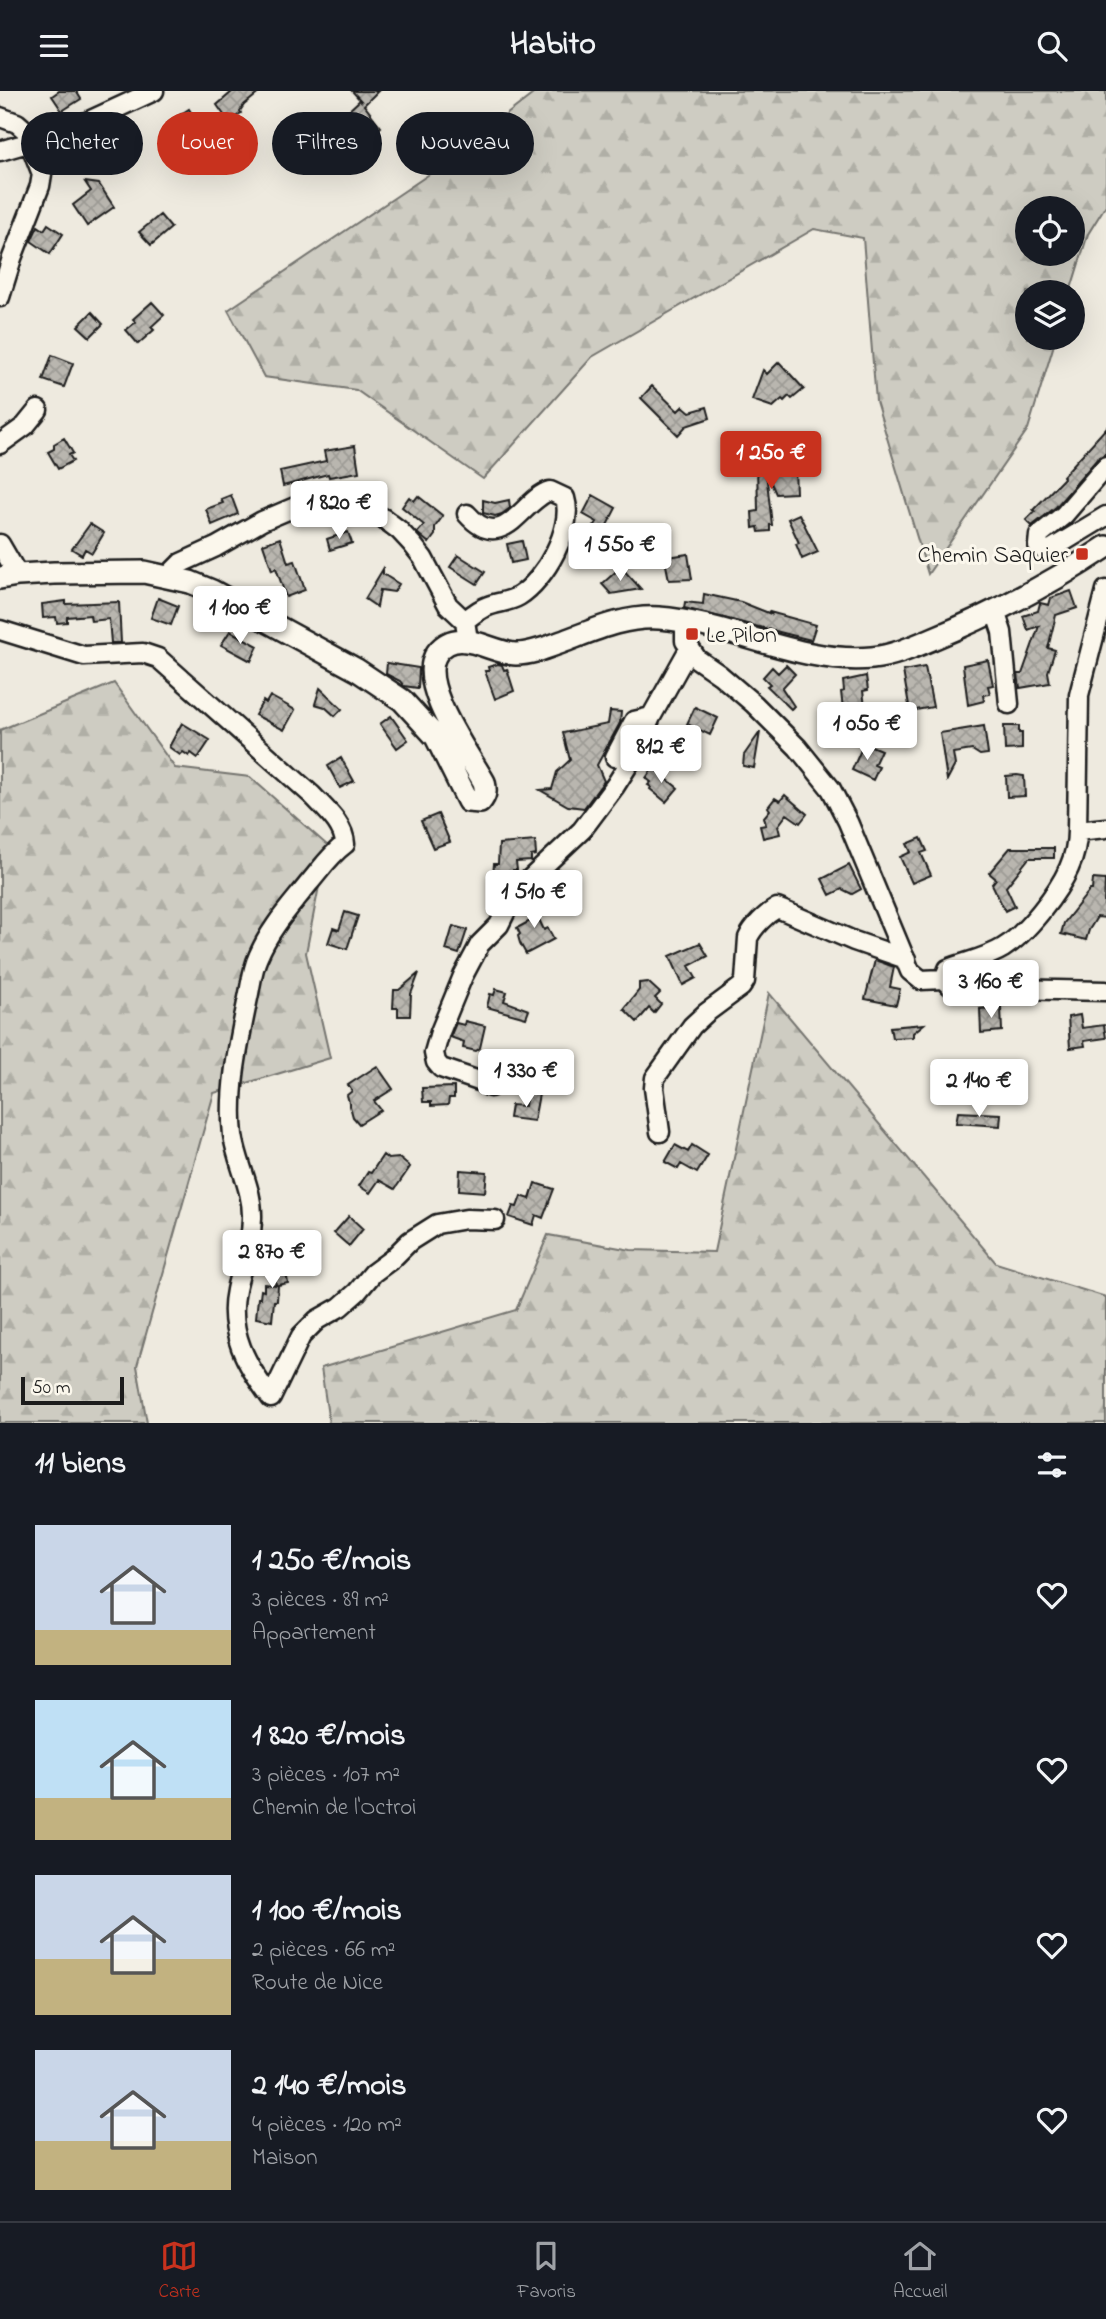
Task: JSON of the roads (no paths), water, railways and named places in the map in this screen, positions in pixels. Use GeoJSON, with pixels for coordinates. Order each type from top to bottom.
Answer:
{"type":"FeatureCollection","features":[{"type":"Feature","properties":{"kind":"main road"},"geometry":{"type":"LineString","coordinates":[[9,576],[136,572],[168,576],[212,591],[357,670],[402,700],[436,737],[468,801],[480,802],[486,792],[484,782],[438,699],[431,671],[437,654],[447,644],[458,640],[467,630],[506,652],[523,653],[547,648],[616,622],[636,618],[659,618],[814,654],[862,659],[893,654],[961,628],[1105,550]]}},
{"type":"Feature","properties":{"kind":"street"},"geometry":{"type":"LineString","coordinates":[[108,112],[154,91]]}},
{"type":"Feature","properties":{"kind":"street"},"geometry":{"type":"LineString","coordinates":[[0,117],[21,126]]}},
{"type":"Feature","properties":{"kind":"street"},"geometry":{"type":"LineString","coordinates":[[0,152],[21,146]]}},
{"type":"Feature","properties":{"kind":"street"},"geometry":{"type":"LineString","coordinates":[[0,297],[42,175]]}},
{"type":"Feature","properties":{"kind":"street"},"geometry":{"type":"LineString","coordinates":[[0,444],[25,426],[38,410]]}},
{"type":"Feature","properties":{"kind":"street"},"geometry":{"type":"LineString","coordinates":[[1106,465],[1064,515],[1039,535],[1038,545],[1045,551],[1050,550],[1106,516]]}},
{"type":"Feature","properties":{"kind":"street"},"geometry":{"type":"LineString","coordinates":[[168,576],[181,563],[295,506],[352,503],[368,509],[399,530],[423,558],[448,605],[467,630],[488,605],[506,602],[534,585],[556,548],[568,509],[565,498],[550,491],[543,493],[514,521],[495,528],[480,525],[467,514]]}},
{"type":"Feature","properties":{"kind":"street"},"geometry":{"type":"LineString","coordinates":[[0,544],[9,576]]}},
{"type":"Feature","properties":{"kind":"street"},"geometry":{"type":"LineString","coordinates":[[944,979],[948,969],[1003,948],[1039,912],[1069,868],[1077,831],[1078,709],[1082,682],[1106,590]]}},
{"type":"Feature","properties":{"kind":"street"},"geometry":{"type":"LineString","coordinates":[[995,611],[1002,632],[1009,704]]}},
{"type":"Feature","properties":{"kind":"street"},"geometry":{"type":"LineString","coordinates":[[685,622],[684,637],[697,659],[754,704],[798,748],[831,789],[853,834],[910,971],[921,980],[944,979],[957,988],[1106,991]]}},
{"type":"Feature","properties":{"kind":"street"},"geometry":{"type":"LineString","coordinates":[[0,630],[84,656],[143,653],[158,658],[312,795],[344,833],[345,844],[331,855],[289,906],[272,929],[257,959],[234,1077],[233,1135],[239,1165],[250,1193],[252,1216],[251,1242],[235,1291],[235,1323],[241,1352],[252,1373],[271,1398],[301,1336],[317,1320],[340,1307],[410,1241],[437,1224],[466,1219],[495,1220]]}},
{"type":"Feature","properties":{"kind":"street"},"geometry":{"type":"LineString","coordinates":[[490,1087],[441,1068],[436,1062],[434,1053],[440,1032],[463,976],[480,944],[499,926],[515,893],[593,818],[634,756],[689,649]]}},
{"type":"Feature","properties":{"kind":"street"},"geometry":{"type":"LineString","coordinates":[[615,757],[634,721],[652,717]]}},
{"type":"Feature","properties":{"kind":"street"},"geometry":{"type":"LineString","coordinates":[[1077,831],[1106,828]]}},
{"type":"Feature","properties":{"kind":"street"},"geometry":{"type":"LineString","coordinates":[[660,1132],[655,1077],[692,1026],[746,981],[748,938],[772,911],[777,908],[854,941],[906,959]]}},
{"type":"Feature","properties":{"kind":"place","name":"Chemin Saquier"},"geometry":{"type":"Point","coordinates":[1082,554]}},
{"type":"Feature","properties":{"kind":"place","name":"Le Pilon"},"geometry":{"type":"Point","coordinates":[692,634]}}]}
